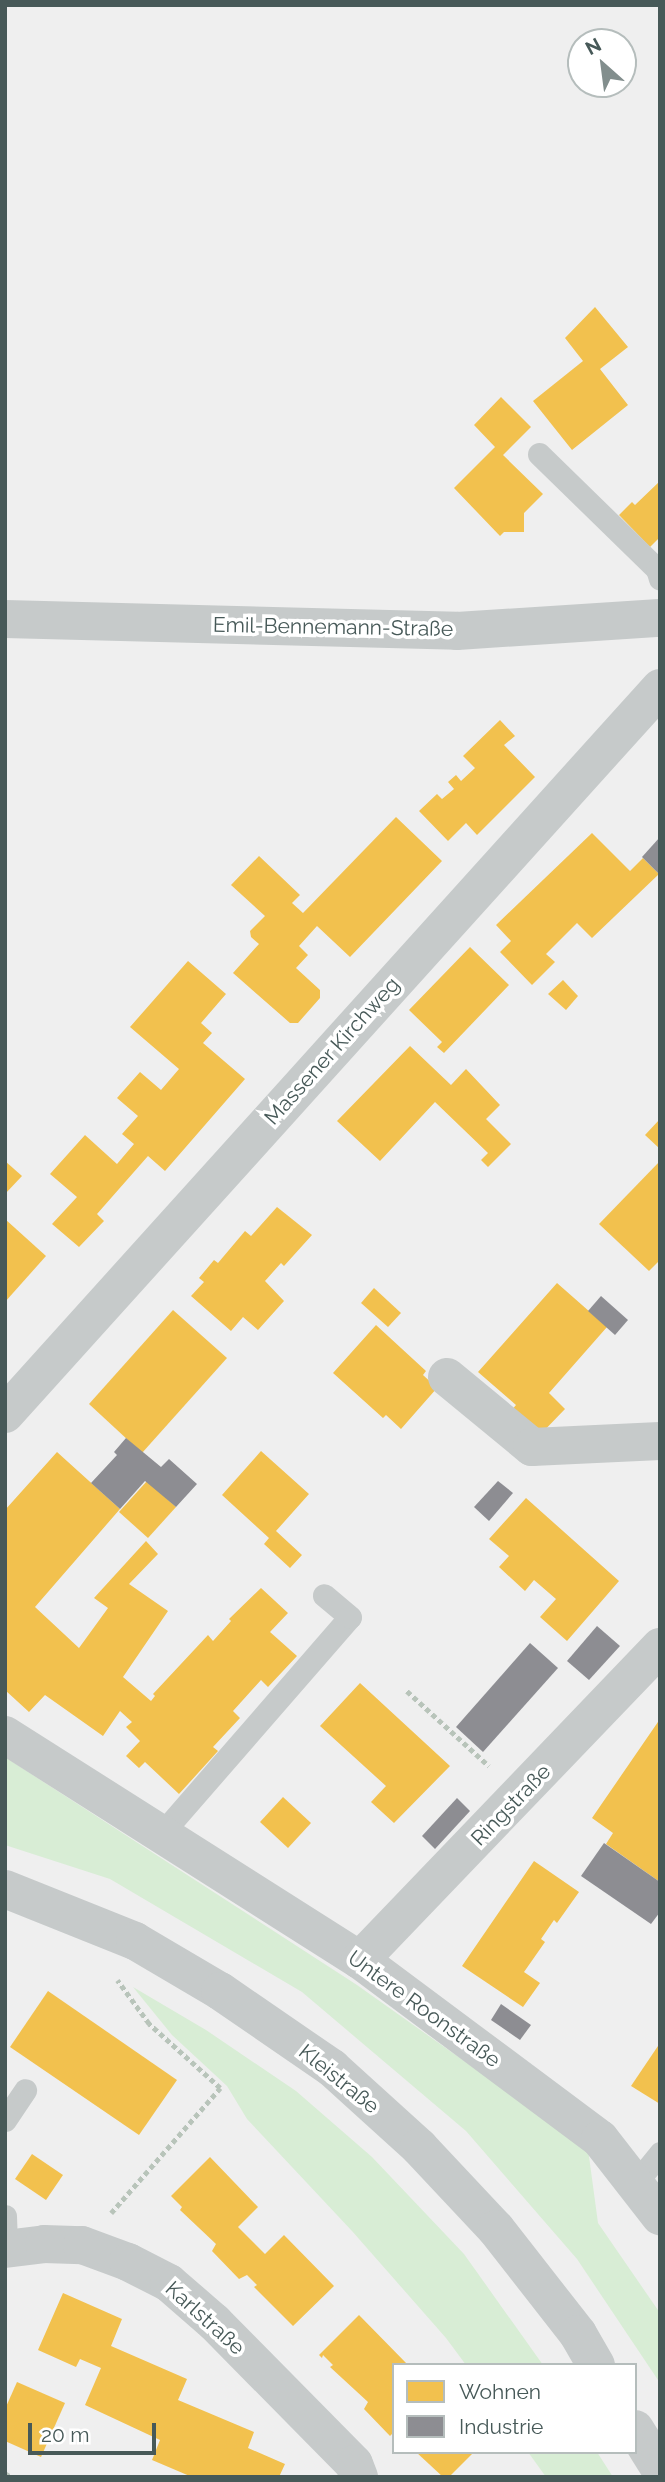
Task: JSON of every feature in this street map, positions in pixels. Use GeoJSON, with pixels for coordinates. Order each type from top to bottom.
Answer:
{"type":"FeatureCollection","features":[{"type":"Feature","properties":{"kind":"street","name":"Emil-Bennemann-Straße"},"geometry":{"type":"LineString","coordinates":[[5,619],[457,631],[660,618]]}},
{"type":"Feature","properties":{"kind":"street","name":"Massener Kirchweg"},"geometry":{"type":"LineString","coordinates":[[5,1414],[660,688]]}},
{"type":"Feature","properties":{"kind":"street"},"geometry":{"type":"LineString","coordinates":[[447,1377],[532,1447],[660,1441]]}},
{"type":"Feature","properties":{"kind":"street","name":"Ringstraße"},"geometry":{"type":"LineString","coordinates":[[360,1960],[660,1647]]}},
{"type":"Feature","properties":{"kind":"street","name":"Untere Roonstraße"},"geometry":{"type":"LineString","coordinates":[[5,1735],[360,1960],[600,2139],[660,2216]]}},
{"type":"Feature","properties":{"kind":"street","name":"Kleistraße"},"geometry":{"type":"LineString","coordinates":[[5,1889],[135,1941],[220,1991],[332,2067],[419,2147],[496,2229],[578,2334],[595,2363]]}},
{"type":"Feature","properties":{"kind":"street","name":"Karlstraße"},"geometry":{"type":"LineString","coordinates":[[6,2249],[44,2244],[82,2245],[128,2262],[169,2283],[214,2322],[354,2464],[359,2477]]}},
{"type":"Feature","properties":{"kind":"street"},"geometry":{"type":"LineString","coordinates":[[637,2432],[660,2469]]}},
{"type":"Feature","properties":{"kind":"lane"},"geometry":{"type":"LineString","coordinates":[[539,454],[657,569],[660,579]]}},
{"type":"Feature","properties":{"kind":"lane"},"geometry":{"type":"LineString","coordinates":[[162,1833],[351,1618],[324,1595]]}},
{"type":"Feature","properties":{"kind":"lane"},"geometry":{"type":"LineString","coordinates":[[5,2120],[25,2090]]}},
{"type":"Feature","properties":{"kind":"lane"},"geometry":{"type":"LineString","coordinates":[[635,2184],[660,2153]]}},
{"type":"Feature","properties":{"kind":"lane"},"geometry":{"type":"LineString","coordinates":[[5,2216],[6,2249]]}},
{"type":"Feature","properties":{"kind":"path"},"geometry":{"type":"LineString","coordinates":[[407,1691],[521,1795]]}},
{"type":"Feature","properties":{"kind":"path"},"geometry":{"type":"LineString","coordinates":[[82,2245],[220,2088],[149,2024],[116,1979]]}},
{"type":"Feature","properties":{"kind":"path"},"geometry":{"type":"LineString","coordinates":[[5,2473],[11,2477]]}},
{"type":"Feature","properties":{"kind":"green space"},"geometry":{"type":"Polygon","coordinates":[[[5,1757],[357,1985],[588,2149],[598,2223],[660,2313],[660,2383],[577,2259],[466,2131],[302,1992],[110,1879],[5,1845],[5,1757]]]}},
{"type":"Feature","properties":{"kind":"green space"},"geometry":{"type":"Polygon","coordinates":[[[133,1987],[206,2030],[296,2091],[372,2157],[464,2254],[542,2363],[465,2363],[446,2338],[352,2231],[247,2119],[227,2086],[172,2035],[133,1987]]]}},
{"type":"Feature","properties":{"kind":"green space"},"geometry":{"type":"Polygon","coordinates":[[[529,2454],[598,2454],[613,2477],[546,2477],[529,2454]]]}},
{"type":"Feature","properties":{"kind":"building: Wohnen"},"geometry":{"type":"Polygon","coordinates":[[[595,307],[628,347],[600,369],[628,405],[572,450],[533,401],[583,361],[565,338],[595,307]]]}},
{"type":"Feature","properties":{"kind":"building: Wohnen"},"geometry":{"type":"Polygon","coordinates":[[[501,397],[531,427],[503,455],[543,494],[524,513],[524,532],[504,532],[500,536],[454,488],[495,447],[474,425],[501,397]]]}},
{"type":"Feature","properties":{"kind":"building: Wohnen"},"geometry":{"type":"Polygon","coordinates":[[[660,481],[660,537],[650,547],[619,515],[632,502],[635,505],[660,481]]]}},
{"type":"Feature","properties":{"kind":"building: Wohnen"},"geometry":{"type":"Polygon","coordinates":[[[500,720],[515,736],[504,745],[535,777],[477,835],[466,823],[448,841],[419,811],[437,794],[442,799],[454,789],[448,782],[456,775],[461,781],[475,768],[463,756],[500,720]]]}},
{"type":"Feature","properties":{"kind":"building: Wohnen"},"geometry":{"type":"Polygon","coordinates":[[[396,817],[442,861],[350,957],[317,926],[299,946],[308,955],[296,968],[320,990],[320,998],[298,1023],[290,1023],[233,973],[259,944],[251,937],[250,931],[265,916],[231,885],[259,856],[300,895],[292,903],[303,913],[396,817]]]}},
{"type":"Feature","properties":{"kind":"building: Wohnen"},"geometry":{"type":"Polygon","coordinates":[[[592,833],[630,871],[643,858],[659,874],[592,938],[577,923],[546,954],[555,962],[532,985],[500,952],[511,941],[496,925],[592,833]]]}},
{"type":"Feature","properties":{"kind":"building: Wohnen"},"geometry":{"type":"Polygon","coordinates":[[[470,947],[509,985],[444,1053],[437,1047],[442,1042],[409,1010],[470,947]]]}},
{"type":"Feature","properties":{"kind":"building: Wohnen"},"geometry":{"type":"Polygon","coordinates":[[[188,961],[226,994],[201,1023],[212,1033],[203,1043],[245,1079],[165,1171],[148,1156],[97,1214],[104,1221],[79,1247],[52,1224],[77,1197],[50,1174],[85,1135],[117,1164],[134,1144],[122,1134],[138,1116],[117,1098],[140,1072],[161,1090],[179,1069],[130,1027],[188,961]]]}},
{"type":"Feature","properties":{"kind":"building: Wohnen"},"geometry":{"type":"Polygon","coordinates":[[[563,980],[578,996],[566,1010],[548,994],[563,980]]]}},
{"type":"Feature","properties":{"kind":"building: Wohnen"},"geometry":{"type":"Polygon","coordinates":[[[410,1046],[451,1085],[466,1069],[500,1105],[486,1119],[511,1144],[488,1167],[481,1160],[488,1153],[435,1102],[380,1161],[337,1121],[410,1046]]]}},
{"type":"Feature","properties":{"kind":"building: Wohnen"},"geometry":{"type":"Polygon","coordinates":[[[660,1119],[660,1149],[645,1135],[660,1119]]]}},
{"type":"Feature","properties":{"kind":"building: Wohnen"},"geometry":{"type":"Polygon","coordinates":[[[5,1161],[22,1176],[5,1194],[5,1161]]]}},
{"type":"Feature","properties":{"kind":"building: Wohnen"},"geometry":{"type":"Polygon","coordinates":[[[660,1161],[660,1260],[649,1271],[599,1224],[660,1161]]]}},
{"type":"Feature","properties":{"kind":"building: Wohnen"},"geometry":{"type":"Polygon","coordinates":[[[277,1207],[312,1235],[284,1266],[281,1263],[265,1281],[284,1301],[258,1330],[243,1317],[231,1331],[191,1296],[204,1282],[199,1278],[214,1260],[218,1263],[245,1231],[251,1236],[277,1207]]]}},
{"type":"Feature","properties":{"kind":"building: Wohnen"},"geometry":{"type":"Polygon","coordinates":[[[5,1219],[46,1256],[5,1302],[5,1219]]]}},
{"type":"Feature","properties":{"kind":"building: Wohnen"},"geometry":{"type":"Polygon","coordinates":[[[557,1283],[607,1327],[549,1393],[565,1409],[537,1438],[510,1412],[516,1405],[478,1372],[557,1283]]]}},
{"type":"Feature","properties":{"kind":"building: Wohnen"},"geometry":{"type":"Polygon","coordinates":[[[374,1288],[401,1313],[388,1327],[361,1303],[374,1288]]]}},
{"type":"Feature","properties":{"kind":"building: Wohnen"},"geometry":{"type":"Polygon","coordinates":[[[173,1310],[227,1358],[142,1453],[89,1404],[173,1310]]]}},
{"type":"Feature","properties":{"kind":"building: Wohnen"},"geometry":{"type":"Polygon","coordinates":[[[376,1325],[426,1371],[423,1375],[437,1388],[401,1429],[386,1415],[383,1418],[333,1373],[376,1325]]]}},
{"type":"Feature","properties":{"kind":"building: Wohnen"},"geometry":{"type":"Polygon","coordinates":[[[261,1451],[309,1494],[276,1531],[302,1555],[290,1568],[264,1544],[269,1538],[222,1495],[261,1451]]]}},
{"type":"Feature","properties":{"kind":"building: Wohnen"},"geometry":{"type":"Polygon","coordinates":[[[57,1452],[120,1509],[35,1607],[79,1648],[108,1608],[94,1598],[146,1541],[158,1554],[129,1584],[168,1611],[123,1677],[151,1701],[155,1696],[153,1694],[208,1635],[213,1641],[231,1621],[229,1619],[261,1588],[288,1613],[270,1632],[297,1656],[268,1687],[261,1680],[233,1711],[240,1718],[213,1747],[218,1751],[179,1794],[145,1762],[139,1768],[126,1756],[140,1741],[126,1727],[132,1722],[120,1711],[103,1736],[45,1695],[29,1712],[5,1690],[5,1510],[57,1452]]]}},
{"type":"Feature","properties":{"kind":"building: Wohnen"},"geometry":{"type":"Polygon","coordinates":[[[147,1481],[176,1507],[148,1538],[119,1512],[147,1481]]]}},
{"type":"Feature","properties":{"kind":"building: Wohnen"},"geometry":{"type":"Polygon","coordinates":[[[526,1498],[619,1581],[567,1641],[540,1617],[556,1599],[534,1580],[525,1591],[499,1567],[509,1556],[489,1539],[526,1498]]]}},
{"type":"Feature","properties":{"kind":"building: Wohnen"},"geometry":{"type":"Polygon","coordinates":[[[360,1683],[450,1766],[394,1823],[371,1802],[386,1786],[320,1726],[360,1683]]]}},
{"type":"Feature","properties":{"kind":"building: Wohnen"},"geometry":{"type":"Polygon","coordinates":[[[660,1719],[660,1882],[606,1844],[613,1833],[592,1818],[660,1719]]]}},
{"type":"Feature","properties":{"kind":"building: Wohnen"},"geometry":{"type":"Polygon","coordinates":[[[283,1797],[311,1823],[288,1848],[260,1822],[283,1797]]]}},
{"type":"Feature","properties":{"kind":"building: Wohnen"},"geometry":{"type":"Polygon","coordinates":[[[534,1861],[579,1892],[557,1923],[554,1920],[541,1939],[545,1942],[524,1972],[540,1983],[523,2007],[462,1966],[534,1861]]]}},
{"type":"Feature","properties":{"kind":"building: Wohnen"},"geometry":{"type":"Polygon","coordinates":[[[48,1991],[177,2080],[139,2135],[10,2047],[48,1991]]]}},
{"type":"Feature","properties":{"kind":"building: Wohnen"},"geometry":{"type":"Polygon","coordinates":[[[660,2043],[660,2104],[631,2086],[660,2043]]]}},
{"type":"Feature","properties":{"kind":"building: Wohnen"},"geometry":{"type":"Polygon","coordinates":[[[32,2154],[63,2175],[46,2200],[15,2179],[32,2154]]]}},
{"type":"Feature","properties":{"kind":"building: Wohnen"},"geometry":{"type":"Polygon","coordinates":[[[210,2157],[258,2207],[238,2227],[265,2254],[284,2235],[334,2286],[293,2326],[254,2287],[257,2285],[247,2275],[239,2279],[212,2251],[216,2244],[180,2210],[182,2207],[171,2196],[210,2157]]]}},
{"type":"Feature","properties":{"kind":"building: Wohnen"},"geometry":{"type":"Polygon","coordinates":[[[63,2293],[122,2319],[111,2346],[187,2379],[178,2400],[254,2432],[248,2448],[285,2464],[279,2477],[192,2477],[152,2460],[160,2440],[85,2405],[101,2368],[80,2359],[76,2367],[38,2350],[63,2293]]]}},
{"type":"Feature","properties":{"kind":"building: Wohnen"},"geometry":{"type":"Polygon","coordinates":[[[359,2315],[406,2363],[392,2363],[390,2436],[364,2409],[368,2402],[330,2367],[333,2365],[323,2355],[322,2358],[319,2355],[359,2315]]]}},
{"type":"Feature","properties":{"kind":"building: Wohnen"},"geometry":{"type":"Polygon","coordinates":[[[17,2382],[65,2403],[41,2457],[5,2441],[5,2409],[17,2382]]]}},
{"type":"Feature","properties":{"kind":"building: Wohnen"},"geometry":{"type":"Polygon","coordinates":[[[418,2454],[472,2454],[449,2477],[443,2477],[418,2454]]]}},
{"type":"Feature","properties":{"kind":"building: Industrie"},"geometry":{"type":"Polygon","coordinates":[[[660,837],[660,875],[642,857],[660,837]]]}},
{"type":"Feature","properties":{"kind":"building: Industrie"},"geometry":{"type":"Polygon","coordinates":[[[601,1296],[628,1320],[615,1335],[588,1311],[601,1296]]]}},
{"type":"Feature","properties":{"kind":"building: Industrie"},"geometry":{"type":"Polygon","coordinates":[[[126,1438],[161,1467],[169,1459],[197,1484],[176,1507],[145,1481],[120,1509],[91,1483],[117,1455],[114,1452],[126,1438]]]}},
{"type":"Feature","properties":{"kind":"building: Industrie"},"geometry":{"type":"Polygon","coordinates":[[[498,1481],[513,1493],[489,1521],[474,1507],[498,1481]]]}},
{"type":"Feature","properties":{"kind":"building: Industrie"},"geometry":{"type":"Polygon","coordinates":[[[597,1626],[620,1646],[589,1680],[567,1661],[597,1626]]]}},
{"type":"Feature","properties":{"kind":"building: Industrie"},"geometry":{"type":"Polygon","coordinates":[[[530,1643],[558,1668],[483,1752],[456,1727],[530,1643]]]}},
{"type":"Feature","properties":{"kind":"building: Industrie"},"geometry":{"type":"Polygon","coordinates":[[[457,1798],[470,1811],[435,1849],[422,1836],[457,1798]]]}},
{"type":"Feature","properties":{"kind":"building: Industrie"},"geometry":{"type":"Polygon","coordinates":[[[604,1843],[660,1882],[660,1912],[651,1924],[581,1876],[604,1843]]]}},
{"type":"Feature","properties":{"kind":"building: Industrie"},"geometry":{"type":"Polygon","coordinates":[[[501,2004],[531,2025],[520,2040],[491,2020],[501,2004]]]}}]}
